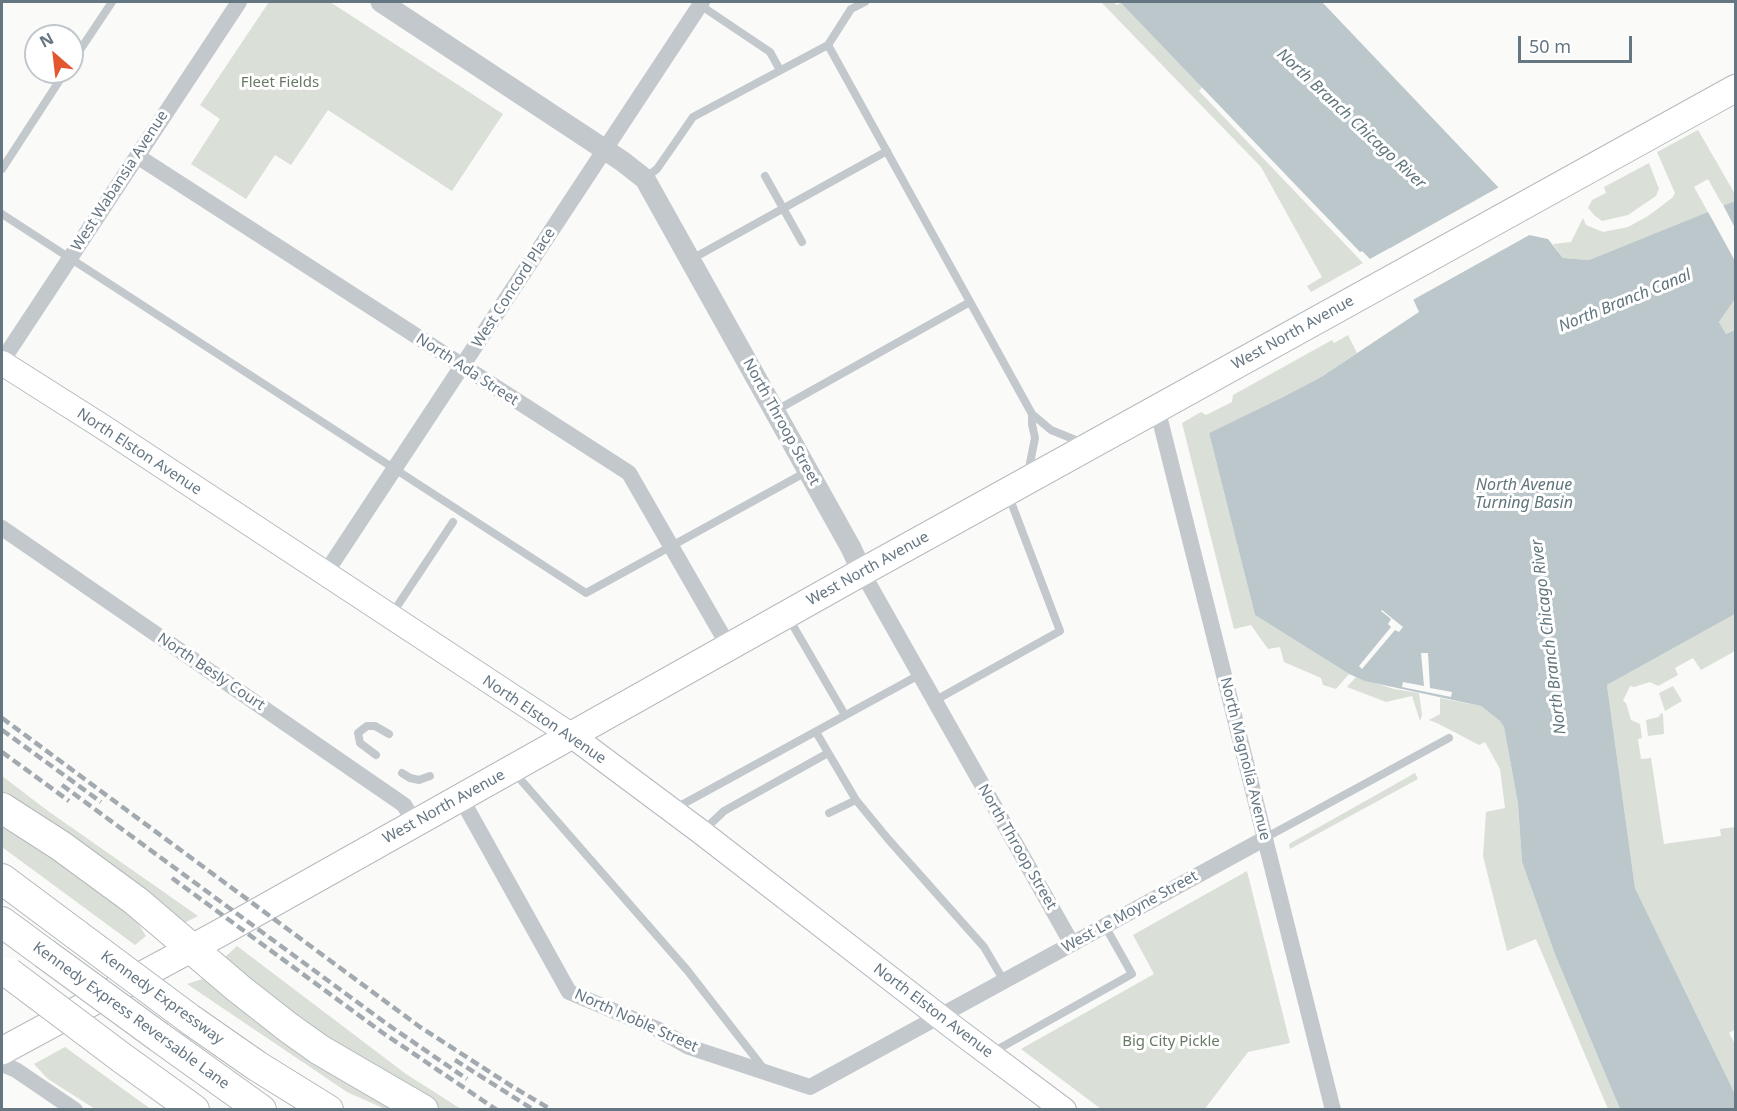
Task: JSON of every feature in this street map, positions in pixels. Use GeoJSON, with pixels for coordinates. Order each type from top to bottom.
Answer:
{"type":"FeatureCollection","features":[{"type":"Feature","properties":{"kind":"highway"},"geometry":{"type":"LineString","coordinates":[[2,808],[61,846],[136,901],[191,949],[289,1028],[320,1050],[423,1110]]}},
{"type":"Feature","properties":{"kind":"highway","name":"Kennedy Expressway"},"geometry":{"type":"LineString","coordinates":[[2,879],[191,1020],[257,1066],[328,1110]]}},
{"type":"Feature","properties":{"kind":"highway","name":"Kennedy Express Reversable Lane"},"geometry":{"type":"LineString","coordinates":[[2,922],[261,1110]]}},
{"type":"Feature","properties":{"kind":"highway"},"geometry":{"type":"LineString","coordinates":[[5,970],[194,1110]]}},
{"type":"Feature","properties":{"kind":"main road","name":"West North Avenue"},"geometry":{"type":"LineString","coordinates":[[2,1051],[191,949],[786,614],[1736,88]]}},
{"type":"Feature","properties":{"kind":"main road","name":"North Elston Avenue"},"geometry":{"type":"LineString","coordinates":[[2,362],[571,735],[1064,1110]]}},
{"type":"Feature","properties":{"kind":"street","name":"North Throop Street"},"geometry":{"type":"LineString","coordinates":[[381,2],[604,149],[645,179],[851,548],[919,675],[1072,944]]}},
{"type":"Feature","properties":{"kind":"street","name":"West Wabansia Avenue"},"geometry":{"type":"LineString","coordinates":[[2,362],[137,156],[233,3]]}},
{"type":"Feature","properties":{"kind":"street","name":"West Concord Place"},"geometry":{"type":"LineString","coordinates":[[325,574],[701,3]]}},
{"type":"Feature","properties":{"kind":"street","name":"North Ada Street"},"geometry":{"type":"LineString","coordinates":[[137,156],[629,473],[729,647]]}},
{"type":"Feature","properties":{"kind":"street","name":"North Magnolia Avenue"},"geometry":{"type":"LineString","coordinates":[[1157,408],[1333,1110]]}},
{"type":"Feature","properties":{"kind":"street","name":"North Besly Court"},"geometry":{"type":"LineString","coordinates":[[2,528],[404,805],[415,824]]}},
{"type":"Feature","properties":{"kind":"street","name":"North Noble Street"},"geometry":{"type":"LineString","coordinates":[[461,798],[569,992],[657,1029],[689,1047],[810,1087]]}},
{"type":"Feature","properties":{"kind":"street","name":"West Le Moyne Street"},"geometry":{"type":"LineString","coordinates":[[810,1087],[1264,839]]}},
{"type":"Feature","properties":{"kind":"street"},"geometry":{"type":"LineString","coordinates":[[2,1064],[75,1110]]}},
{"type":"Feature","properties":{"kind":"lane"},"geometry":{"type":"LineString","coordinates":[[84,44],[112,2]]}},
{"type":"Feature","properties":{"kind":"lane"},"geometry":{"type":"LineString","coordinates":[[645,179],[657,169],[693,117],[828,45],[851,9],[865,2]]}},
{"type":"Feature","properties":{"kind":"lane"},"geometry":{"type":"LineString","coordinates":[[701,3],[770,52],[780,70]]}},
{"type":"Feature","properties":{"kind":"lane"},"geometry":{"type":"LineString","coordinates":[[828,45],[1032,414],[1035,443],[1016,486],[1060,632],[934,701]]}},
{"type":"Feature","properties":{"kind":"lane"},"geometry":{"type":"LineString","coordinates":[[2,169],[57,84]]}},
{"type":"Feature","properties":{"kind":"lane"},"geometry":{"type":"LineString","coordinates":[[690,260],[887,151]]}},
{"type":"Feature","properties":{"kind":"lane"},"geometry":{"type":"LineString","coordinates":[[765,176],[802,242]]}},
{"type":"Feature","properties":{"kind":"lane"},"geometry":{"type":"LineString","coordinates":[[2,214],[393,470],[586,593],[808,471]]}},
{"type":"Feature","properties":{"kind":"lane"},"geometry":{"type":"LineString","coordinates":[[775,412],[970,302]]}},
{"type":"Feature","properties":{"kind":"lane"},"geometry":{"type":"LineString","coordinates":[[1032,414],[1051,430],[1090,445]]}},
{"type":"Feature","properties":{"kind":"lane"},"geometry":{"type":"LineString","coordinates":[[390,616],[453,522]]}},
{"type":"Feature","properties":{"kind":"lane"},"geometry":{"type":"LineString","coordinates":[[786,614],[845,715]]}},
{"type":"Feature","properties":{"kind":"lane"},"geometry":{"type":"LineString","coordinates":[[671,810],[919,675]]}},
{"type":"Feature","properties":{"kind":"lane"},"geometry":{"type":"LineString","coordinates":[[376,755],[360,743],[358,733],[361,728],[375,726],[389,734]]}},
{"type":"Feature","properties":{"kind":"lane"},"geometry":{"type":"LineString","coordinates":[[816,732],[856,800],[984,947],[1004,981]]}},
{"type":"Feature","properties":{"kind":"lane","name":"West Le Moyne Street"},"geometry":{"type":"LineString","coordinates":[[1264,839],[1449,738]]}},
{"type":"Feature","properties":{"kind":"lane"},"geometry":{"type":"LineString","coordinates":[[701,832],[724,811],[828,753]]}},
{"type":"Feature","properties":{"kind":"lane"},"geometry":{"type":"LineString","coordinates":[[512,769],[687,970],[768,1074]]}},
{"type":"Feature","properties":{"kind":"lane"},"geometry":{"type":"LineString","coordinates":[[402,773],[420,780],[430,776]]}},
{"type":"Feature","properties":{"kind":"lane"},"geometry":{"type":"LineString","coordinates":[[829,813],[856,800]]}},
{"type":"Feature","properties":{"kind":"lane"},"geometry":{"type":"LineString","coordinates":[[991,1054],[1132,974],[1105,926]]}},
{"type":"Feature","properties":{"kind":"green space","name":"Fleet Fields"},"geometry":{"type":"Polygon","coordinates":[[[269,2],[330,2],[503,114],[452,191],[328,110],[291,165],[275,155],[246,199],[191,164],[220,119],[200,105],[269,2]]]}},
{"type":"Feature","properties":{"kind":"green space"},"geometry":{"type":"Polygon","coordinates":[[[1101,2],[1113,2],[1117,5],[1121,3],[1202,87],[1199,91],[1363,263],[1311,292],[1307,286],[1322,277],[1261,167],[1101,2]]]}},
{"type":"Feature","properties":{"kind":"green space"},"geometry":{"type":"Polygon","coordinates":[[[1698,130],[1735,194],[1735,201],[1723,206],[1708,179],[1694,187],[1708,212],[1589,260],[1563,258],[1553,244],[1571,242],[1583,218],[1586,225],[1603,232],[1628,227],[1648,216],[1672,198],[1675,193],[1657,152],[1698,130]]]}},
{"type":"Feature","properties":{"kind":"green space"},"geometry":{"type":"Polygon","coordinates":[[[1649,163],[1659,189],[1656,196],[1628,215],[1602,221],[1588,208],[1592,200],[1606,193],[1604,187],[1649,163]]]}},
{"type":"Feature","properties":{"kind":"green space"},"geometry":{"type":"Polygon","coordinates":[[[1735,299],[1735,334],[1733,330],[1726,334],[1719,322],[1735,299]]]}},
{"type":"Feature","properties":{"kind":"green space"},"geometry":{"type":"Polygon","coordinates":[[[1348,335],[1357,353],[1321,377],[1209,433],[1255,615],[1349,674],[1336,689],[1323,685],[1321,678],[1284,662],[1280,647],[1268,649],[1251,625],[1234,629],[1182,423],[1201,412],[1206,415],[1232,402],[1233,395],[1332,340],[1334,343],[1348,335]]]}},
{"type":"Feature","properties":{"kind":"green space"},"geometry":{"type":"Polygon","coordinates":[[[1735,614],[1735,651],[1701,670],[1693,658],[1675,668],[1678,675],[1658,686],[1650,682],[1630,686],[1623,701],[1626,703],[1631,720],[1640,724],[1642,738],[1638,739],[1641,759],[1651,758],[1664,844],[1721,836],[1720,829],[1735,827],[1736,1029],[1729,1033],[1735,1044],[1735,1094],[1635,888],[1607,685],[1735,614]]]}},
{"type":"Feature","properties":{"kind":"green space"},"geometry":{"type":"Polygon","coordinates":[[[1356,677],[1394,689],[1419,693],[1422,715],[1420,721],[1412,696],[1386,702],[1347,687],[1356,677]]]}},
{"type":"Feature","properties":{"kind":"green space"},"geometry":{"type":"Polygon","coordinates":[[[1673,686],[1682,701],[1665,711],[1659,693],[1673,686]]]}},
{"type":"Feature","properties":{"kind":"green space"},"geometry":{"type":"Polygon","coordinates":[[[1440,698],[1481,706],[1504,727],[1518,804],[1522,862],[1556,957],[1620,1109],[1608,1109],[1536,939],[1507,951],[1483,856],[1486,812],[1505,808],[1500,769],[1485,742],[1479,745],[1429,720],[1440,714],[1440,698]]]}},
{"type":"Feature","properties":{"kind":"green space"},"geometry":{"type":"Polygon","coordinates":[[[1661,713],[1663,714],[1664,734],[1648,736],[1646,720],[1659,717],[1661,713]]]}},
{"type":"Feature","properties":{"kind":"green space"},"geometry":{"type":"Polygon","coordinates":[[[1415,773],[1418,779],[1290,849],[1289,844],[1415,773]]]}},
{"type":"Feature","properties":{"kind":"green space"},"geometry":{"type":"Polygon","coordinates":[[[2,776],[198,916],[184,923],[2,796],[2,776]]]}},
{"type":"Feature","properties":{"kind":"green space"},"geometry":{"type":"Polygon","coordinates":[[[2,822],[122,905],[146,936],[135,945],[2,847],[2,822]]]}},
{"type":"Feature","properties":{"kind":"green space","name":"Big City Pickle"},"geometry":{"type":"Polygon","coordinates":[[[1247,871],[1290,1043],[1248,1052],[1204,1110],[1101,1109],[1021,1049],[1154,974],[1133,935],[1247,871]]]}},
{"type":"Feature","properties":{"kind":"green space"},"geometry":{"type":"Polygon","coordinates":[[[237,946],[406,1074],[461,1109],[441,1109],[284,1010],[225,957],[237,946]]]}},
{"type":"Feature","properties":{"kind":"green space"},"geometry":{"type":"Polygon","coordinates":[[[202,979],[215,986],[259,1024],[304,1056],[398,1109],[385,1109],[347,1092],[187,984],[202,979]]]}},
{"type":"Feature","properties":{"kind":"green space"},"geometry":{"type":"Polygon","coordinates":[[[65,1047],[151,1109],[95,1109],[48,1079],[34,1064],[65,1047]]]}},
{"type":"Feature","properties":{"kind":"water","name":"North Avenue Turning Basin"},"geometry":{"type":"Polygon","coordinates":[[[1120,2],[1322,2],[1499,188],[1529,235],[1548,239],[1563,258],[1589,260],[1735,201],[1735,299],[1719,322],[1726,334],[1734,330],[1735,334],[1735,614],[1607,685],[1635,888],[1735,1094],[1735,1109],[1620,1109],[1556,957],[1522,862],[1518,804],[1504,727],[1500,721],[1481,706],[1365,681],[1349,674],[1255,615],[1209,433],[1321,377],[1419,312],[1390,248],[1370,259],[1362,251],[1360,252],[1120,2]]]}},
{"type":"Feature","properties":{"kind":"pier"},"geometry":{"type":"Polygon","coordinates":[[[1501,186],[1533,233],[1411,301],[1389,252],[1371,262],[1367,261],[1501,186]]]}},
{"type":"Feature","properties":{"kind":"pier"},"geometry":{"type":"Polygon","coordinates":[[[1722,203],[1735,228],[1735,261],[1707,210],[1722,203]]]}},
{"type":"Feature","properties":{"kind":"pier"},"geometry":{"type":"Polygon","coordinates":[[[1382,610],[1403,627],[1399,632],[1395,630],[1362,669],[1359,666],[1391,627],[1388,624],[1391,619],[1382,610]]]}},
{"type":"Feature","properties":{"kind":"pier"},"geometry":{"type":"Polygon","coordinates":[[[1421,653],[1428,653],[1430,688],[1452,692],[1451,697],[1402,687],[1403,682],[1424,686],[1421,653]]]}},
{"type":"Feature","properties":{"kind":"railway"},"geometry":{"type":"LineString","coordinates":[[2,718],[420,1027],[552,1110]]}},
{"type":"Feature","properties":{"kind":"railway"},"geometry":{"type":"LineString","coordinates":[[2,730],[101,802]]}},
{"type":"Feature","properties":{"kind":"railway"},"geometry":{"type":"LineString","coordinates":[[2,752],[69,801]]}},
{"type":"Feature","properties":{"kind":"railway"},"geometry":{"type":"LineString","coordinates":[[62,785],[387,1024],[467,1079]]}},
{"type":"Feature","properties":{"kind":"railway"},"geometry":{"type":"LineString","coordinates":[[172,878],[383,1033],[497,1110]]}},
{"type":"Feature","properties":{"kind":"railway"},"geometry":{"type":"LineString","coordinates":[[455,1060],[534,1110]]}},
{"type":"Feature","properties":{"kind":"water label","name":"North Branch Chicago River"},"geometry":{"type":"Point","coordinates":[1351,119]}},
{"type":"Feature","properties":{"kind":"water label","name":"North Branch Canal"},"geometry":{"type":"Point","coordinates":[1625,301]}},
{"type":"Feature","properties":{"kind":"water label","name":"North Branch Chicago River"},"geometry":{"type":"Point","coordinates":[1549,637]}}]}
